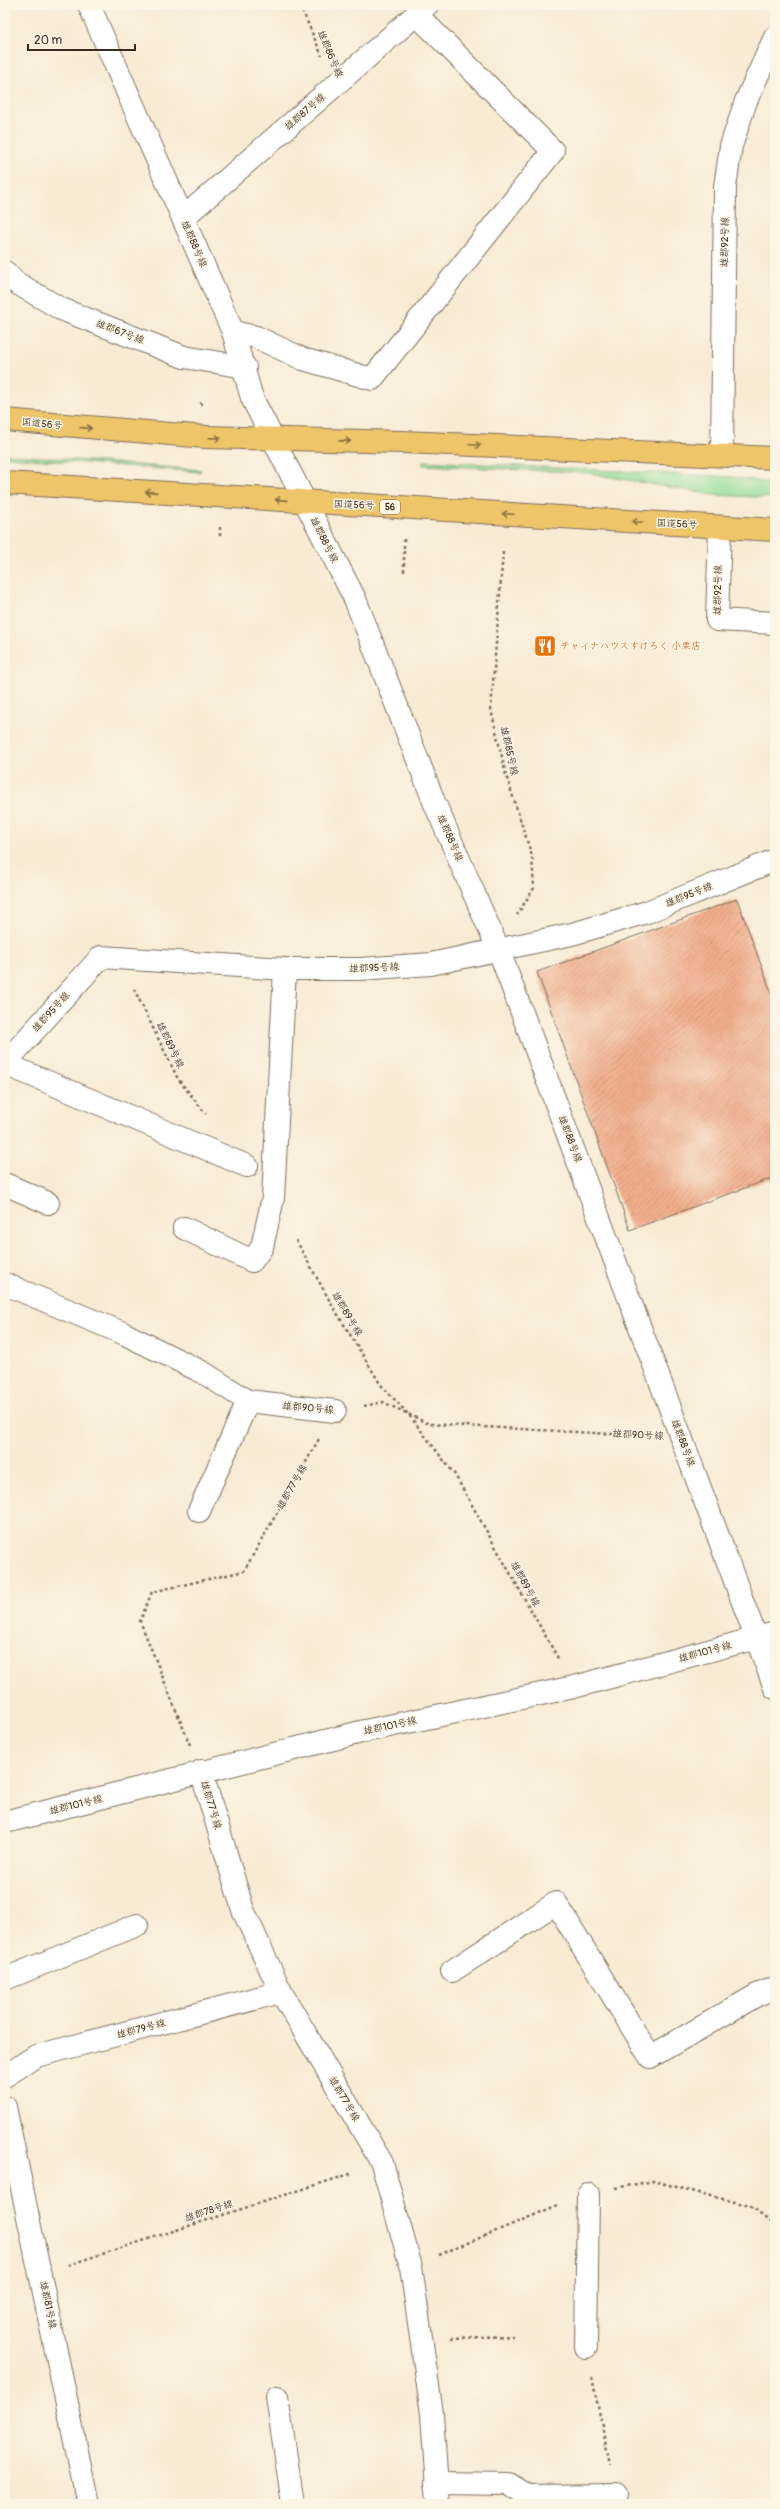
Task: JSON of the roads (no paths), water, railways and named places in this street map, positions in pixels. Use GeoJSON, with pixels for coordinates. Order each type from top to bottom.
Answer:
{"type":"FeatureCollection","features":[{"type":"Feature","properties":{"kind":"highway","name":"国道56号"},"geometry":{"type":"LineString","coordinates":[[5,420],[206,438],[403,442],[775,458]]}},
{"type":"Feature","properties":{"kind":"highway","name":"国道56号"},"geometry":{"type":"LineString","coordinates":[[5,483],[775,530]]}},
{"type":"Feature","properties":{"kind":"street","name":"雄郡88号線"},"geometry":{"type":"LineString","coordinates":[[89,5],[233,332],[245,367],[252,398],[272,440],[355,599],[435,804],[499,951],[681,1438],[766,1635],[775,1688]]}},
{"type":"Feature","properties":{"kind":"street","name":"雄郡87号線"},"geometry":{"type":"LineString","coordinates":[[183,218],[422,10]]}},
{"type":"Feature","properties":{"kind":"street"},"geometry":{"type":"LineString","coordinates":[[233,332],[256,337],[303,358],[372,379],[553,151],[422,10]]}},
{"type":"Feature","properties":{"kind":"street","name":"雄郡92号線"},"geometry":{"type":"LineString","coordinates":[[722,455],[725,187],[731,146],[746,101],[775,37]]}},
{"type":"Feature","properties":{"kind":"street","name":"雄郡67号線"},"geometry":{"type":"LineString","coordinates":[[5,272],[15,282],[68,312],[184,357],[245,367]]}},
{"type":"Feature","properties":{"kind":"street","name":"雄郡92号線"},"geometry":{"type":"LineString","coordinates":[[720,526],[717,620],[775,623]]}},
{"type":"Feature","properties":{"kind":"street","name":"雄郡95号線"},"geometry":{"type":"LineString","coordinates":[[5,1063],[101,957],[285,969],[360,969],[431,964],[499,951],[647,912],[775,860]]}},
{"type":"Feature","properties":{"kind":"street"},"geometry":{"type":"LineString","coordinates":[[184,1228],[252,1261],[262,1247],[273,1198],[285,969]]}},
{"type":"Feature","properties":{"kind":"street"},"geometry":{"type":"LineString","coordinates":[[5,1063],[247,1166]]}},
{"type":"Feature","properties":{"kind":"street"},"geometry":{"type":"LineString","coordinates":[[5,1184],[48,1203]]}},
{"type":"Feature","properties":{"kind":"street","name":"雄郡90号線"},"geometry":{"type":"LineString","coordinates":[[5,1284],[125,1334],[204,1373],[248,1402],[335,1412]]}},
{"type":"Feature","properties":{"kind":"street"},"geometry":{"type":"LineString","coordinates":[[199,1511],[248,1402]]}},
{"type":"Feature","properties":{"kind":"street","name":"雄郡101号線"},"geometry":{"type":"LineString","coordinates":[[5,1822],[91,1802],[201,1771],[365,1731],[574,1687],[766,1635]]}},
{"type":"Feature","properties":{"kind":"street","name":"雄郡77号線"},"geometry":{"type":"LineString","coordinates":[[201,1771],[243,1910],[281,1992],[382,2163],[411,2267],[432,2414],[437,2494]]}},
{"type":"Feature","properties":{"kind":"street"},"geometry":{"type":"LineString","coordinates":[[452,1971],[556,1903],[650,2057],[757,1995],[775,1988]]}},
{"type":"Feature","properties":{"kind":"street"},"geometry":{"type":"LineString","coordinates":[[5,1978],[137,1925]]}},
{"type":"Feature","properties":{"kind":"street","name":"雄郡79号線"},"geometry":{"type":"LineString","coordinates":[[5,2076],[36,2056],[281,1992]]}},
{"type":"Feature","properties":{"kind":"street","name":"雄郡81号線"},"geometry":{"type":"LineString","coordinates":[[5,2107],[41,2273],[88,2504]]}},
{"type":"Feature","properties":{"kind":"street"},"geometry":{"type":"LineString","coordinates":[[586,2347],[588,2194]]}},
{"type":"Feature","properties":{"kind":"street"},"geometry":{"type":"LineString","coordinates":[[277,2397],[293,2504]]}},
{"type":"Feature","properties":{"kind":"street"},"geometry":{"type":"LineString","coordinates":[[437,2494],[509,2484],[528,2496],[616,2495]]}},
{"type":"Feature","properties":{"kind":"place","name":"チャイナハウスすけろく 小栗店"},"geometry":{"type":"Point","coordinates":[545,646]}}]}
